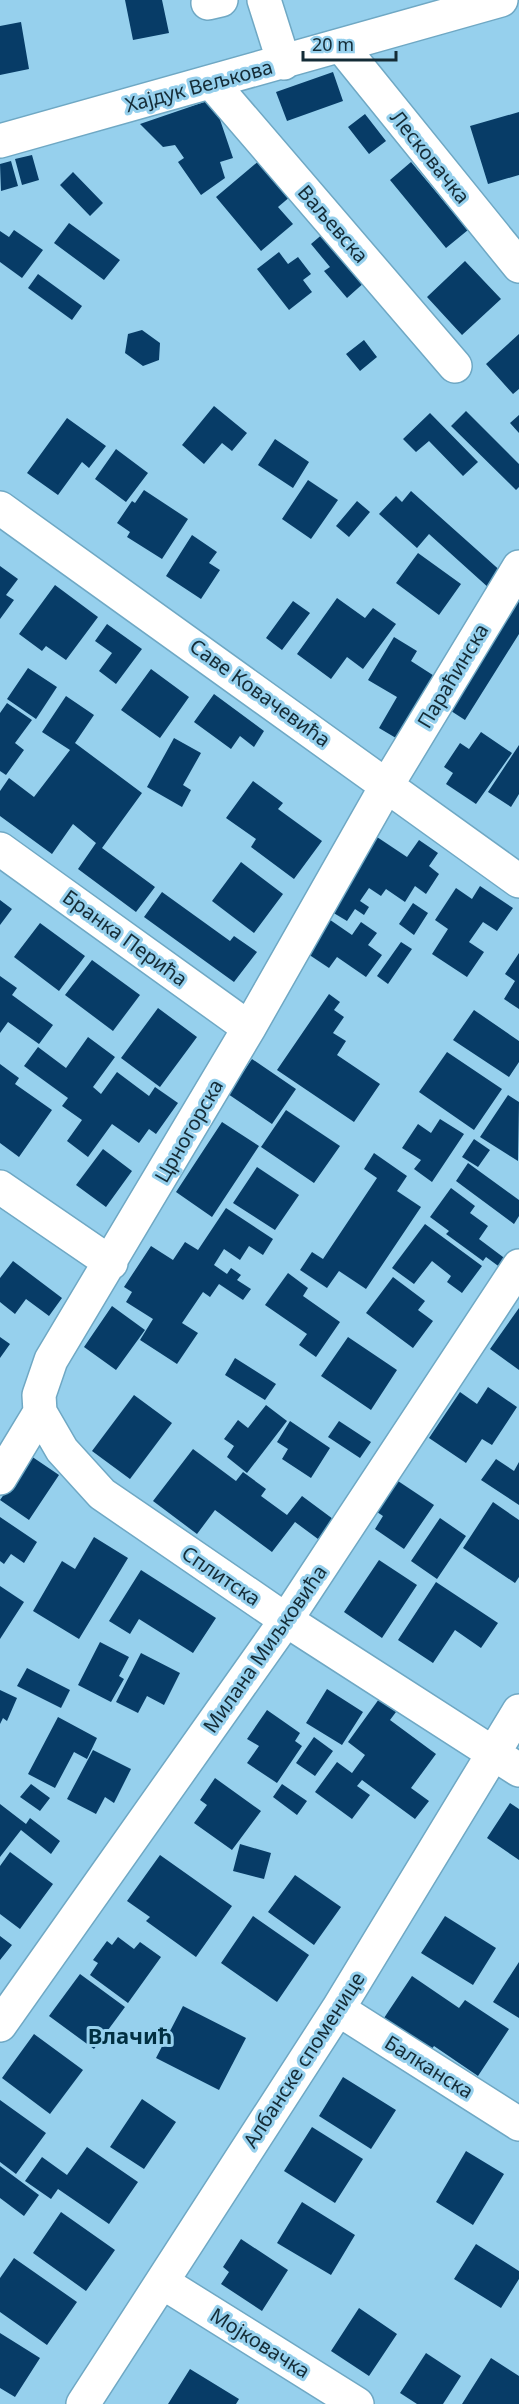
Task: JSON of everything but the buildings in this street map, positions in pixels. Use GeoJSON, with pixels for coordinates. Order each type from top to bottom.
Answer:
{"type":"FeatureCollection","features":[{"type":"Feature","properties":{"kind":"street"},"geometry":{"type":"LineString","coordinates":[[264,0],[284,63]]}},
{"type":"Feature","properties":{"kind":"street","name":"Хајдук Вељкова"},"geometry":{"type":"LineString","coordinates":[[0,141],[342,47],[464,5],[501,0]]}},
{"type":"Feature","properties":{"kind":"street","name":"Лесковачка"},"geometry":{"type":"LineString","coordinates":[[342,47],[514,253]]}},
{"type":"Feature","properties":{"kind":"street","name":"Ваљевска"},"geometry":{"type":"LineString","coordinates":[[212,82],[455,366]]}},
{"type":"Feature","properties":{"kind":"street","name":"Саве Ковачевића"},"geometry":{"type":"LineString","coordinates":[[0,508],[519,881]]}},
{"type":"Feature","properties":{"kind":"street","name":"Параћинска"},"geometry":{"type":"LineString","coordinates":[[387,785],[519,567]]}},
{"type":"Feature","properties":{"kind":"street","name":"Црногорска"},"geometry":{"type":"LineString","coordinates":[[0,1478],[40,1412],[39,1395],[51,1360],[111,1263],[249,1028],[387,785]]}},
{"type":"Feature","properties":{"kind":"street","name":"Бранка Перића"},"geometry":{"type":"LineString","coordinates":[[0,849],[249,1028]]}},
{"type":"Feature","properties":{"kind":"street"},"geometry":{"type":"LineString","coordinates":[[0,1187],[111,1263]]}},
{"type":"Feature","properties":{"kind":"street","name":"Милана Миљковића"},"geometry":{"type":"LineString","coordinates":[[0,2025],[286,1620],[519,1266]]}},
{"type":"Feature","properties":{"kind":"street","name":"Сплитска"},"geometry":{"type":"LineString","coordinates":[[40,1412],[62,1450],[102,1494],[286,1620],[506,1762]]}},
{"type":"Feature","properties":{"kind":"street","name":"Албанске споменице"},"geometry":{"type":"LineString","coordinates":[[83,2404],[338,2009],[506,1762],[519,1711]]}},
{"type":"Feature","properties":{"kind":"street","name":"Балканска"},"geometry":{"type":"LineString","coordinates":[[338,2009],[519,2124]]}},
{"type":"Feature","properties":{"kind":"street","name":"Мојковачка"},"geometry":{"type":"LineString","coordinates":[[162,2282],[357,2404]]}},
{"type":"Feature","properties":{"kind":"district","name":"Влачић"},"geometry":{"type":"Point","coordinates":[130,2036]}}]}
